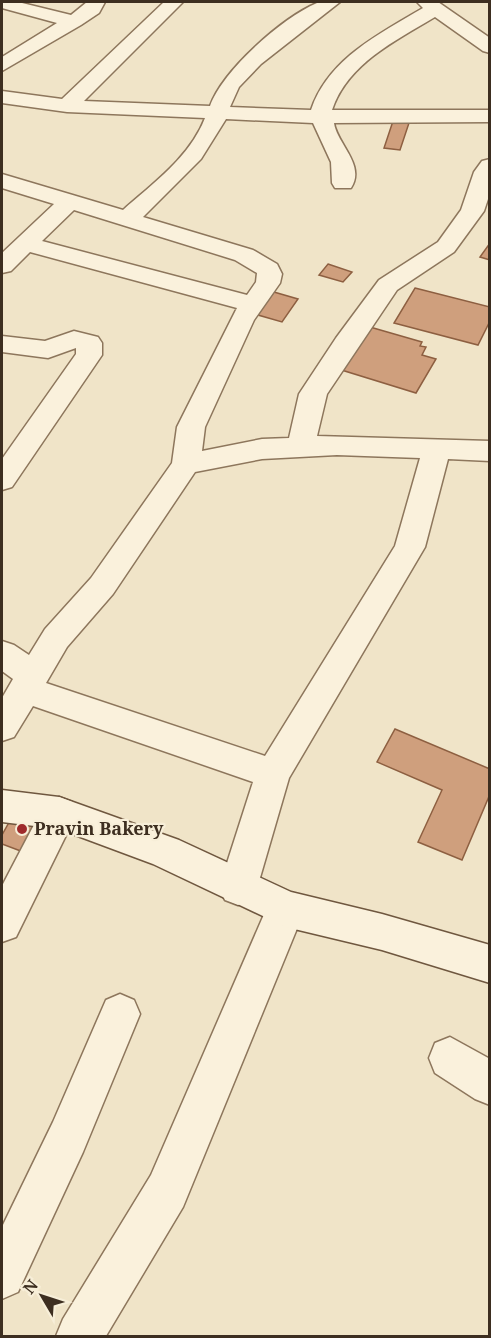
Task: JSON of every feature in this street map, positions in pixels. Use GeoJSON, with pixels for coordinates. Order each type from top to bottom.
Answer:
{"type":"FeatureCollection","features":[{"type":"Feature","properties":{"kind":"street"},"geometry":{"type":"LineString","coordinates":[[4,2],[27,11],[74,21]]}},
{"type":"Feature","properties":{"kind":"street"},"geometry":{"type":"LineString","coordinates":[[2,65],[92,9],[96,2]]}},
{"type":"Feature","properties":{"kind":"street"},"geometry":{"type":"LineString","coordinates":[[67,105],[174,2]]}},
{"type":"Feature","properties":{"kind":"street"},"geometry":{"type":"LineString","coordinates":[[127,219],[187,161],[212,127],[216,110],[231,84],[265,49],[331,2]]}},
{"type":"Feature","properties":{"kind":"street"},"geometry":{"type":"LineString","coordinates":[[343,183],[346,173],[342,162],[319,117],[324,94],[342,72],[430,5],[486,38]]}},
{"type":"Feature","properties":{"kind":"street"},"geometry":{"type":"LineString","coordinates":[[2,97],[67,105],[216,110],[319,117],[489,116]]}},
{"type":"Feature","properties":{"kind":"street"},"geometry":{"type":"LineString","coordinates":[[301,447],[313,394],[388,285],[470,230],[472,211],[484,172],[489,166]]}},
{"type":"Feature","properties":{"kind":"street"},"geometry":{"type":"LineString","coordinates":[[2,181],[244,255],[262,263],[270,274],[268,283],[222,358],[191,427],[186,464],[102,586],[56,638],[2,727]]}},
{"type":"Feature","properties":{"kind":"street"},"geometry":{"type":"LineString","coordinates":[[2,266],[69,202]]}},
{"type":"Feature","properties":{"kind":"street"},"geometry":{"type":"LineString","coordinates":[[27,244],[254,304]]}},
{"type":"Feature","properties":{"kind":"street"},"geometry":{"type":"LineString","coordinates":[[2,480],[58,402],[89,355],[91,348],[89,343],[74,339],[48,350],[4,348]]}},
{"type":"Feature","properties":{"kind":"street"},"geometry":{"type":"LineString","coordinates":[[186,464],[262,449],[301,447],[437,448],[489,451]]}},
{"type":"Feature","properties":{"kind":"street"},"geometry":{"type":"LineString","coordinates":[[238,888],[273,774],[410,547],[437,448]]}},
{"type":"Feature","properties":{"kind":"street"},"geometry":{"type":"LineString","coordinates":[[2,654],[29,682],[273,774]]}},
{"type":"Feature","properties":{"kind":"street"},"geometry":{"type":"LineString","coordinates":[[2,806],[59,813],[166,852],[286,909],[382,932],[489,964]]}},
{"type":"Feature","properties":{"kind":"street"},"geometry":{"type":"LineString","coordinates":[[2,924],[59,813]]}},
{"type":"Feature","properties":{"kind":"street"},"geometry":{"type":"LineString","coordinates":[[80,1336],[167,1191],[286,909]]}},
{"type":"Feature","properties":{"kind":"street"},"geometry":{"type":"LineString","coordinates":[[2,1276],[68,1137],[120,1014]]}},
{"type":"Feature","properties":{"kind":"street"},"geometry":{"type":"LineString","coordinates":[[450,1058],[489,1084]]}},
{"type":"Feature","properties":{"kind":"building"},"geometry":{"type":"Polygon","coordinates":[[[393,121],[409,123],[400,150],[384,148],[393,121]]]}},
{"type":"Feature","properties":{"kind":"building"},"geometry":{"type":"Polygon","coordinates":[[[490,243],[490,260],[480,257],[490,243]]]}},
{"type":"Feature","properties":{"kind":"building"},"geometry":{"type":"Polygon","coordinates":[[[328,264],[352,272],[343,282],[319,275],[328,264]]]}},
{"type":"Feature","properties":{"kind":"building"},"geometry":{"type":"Polygon","coordinates":[[[415,288],[490,307],[490,321],[478,345],[394,323],[415,288]]]}},
{"type":"Feature","properties":{"kind":"building"},"geometry":{"type":"Polygon","coordinates":[[[267,290],[298,299],[282,322],[251,313],[267,290]]]}},
{"type":"Feature","properties":{"kind":"building"},"geometry":{"type":"Polygon","coordinates":[[[363,325],[422,342],[420,346],[426,347],[422,355],[436,359],[416,393],[335,368],[363,325]]]}},
{"type":"Feature","properties":{"kind":"building"},"geometry":{"type":"Polygon","coordinates":[[[395,729],[490,769],[490,794],[462,860],[418,842],[442,790],[377,762],[395,729]]]}},
{"type":"Feature","properties":{"kind":"building","name":"Pravin Bakery"},"geometry":{"type":"Polygon","coordinates":[[[12,817],[42,824],[26,853],[2,844],[2,835],[12,817]]]}},
{"type":"Feature","properties":{"kind":"place","name":"Pravin Bakery"},"geometry":{"type":"Point","coordinates":[22,829]}}]}
